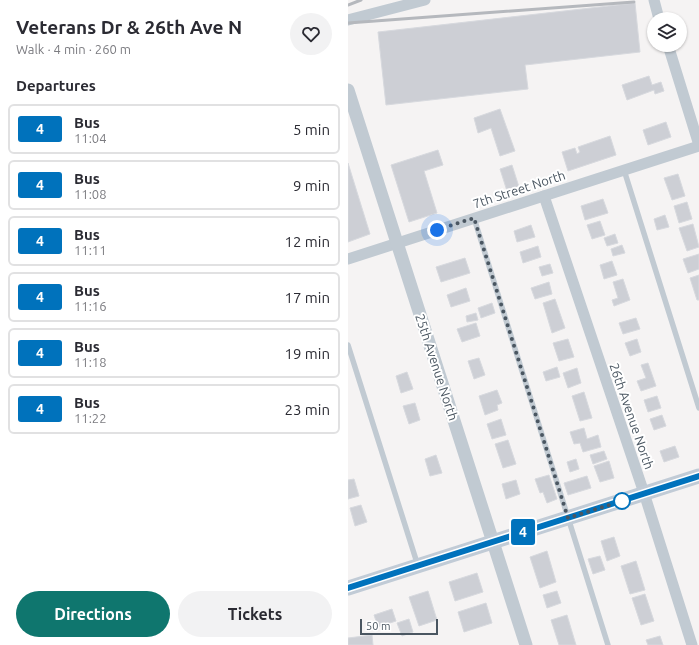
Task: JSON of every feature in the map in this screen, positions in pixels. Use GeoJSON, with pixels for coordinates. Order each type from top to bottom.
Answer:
{"type":"FeatureCollection","features":[{"type":"Feature","properties":{"kind":"main road"},"geometry":{"type":"LineString","coordinates":[[348,588],[699,476]]}},
{"type":"Feature","properties":{"kind":"street"},"geometry":{"type":"LineString","coordinates":[[348,20],[425,0]]}},
{"type":"Feature","properties":{"kind":"street"},"geometry":{"type":"LineString","coordinates":[[654,0],[658,12]]}},
{"type":"Feature","properties":{"kind":"street"},"geometry":{"type":"LineString","coordinates":[[670,52],[699,145]]}},
{"type":"Feature","properties":{"kind":"street","name":"25th Avenue North"},"geometry":{"type":"LineString","coordinates":[[348,90],[494,541],[526,645]]}},
{"type":"Feature","properties":{"kind":"street","name":"7th Street North"},"geometry":{"type":"LineString","coordinates":[[348,259],[699,145]]}},
{"type":"Feature","properties":{"kind":"street","name":"26th Avenue North"},"geometry":{"type":"LineString","coordinates":[[544,196],[644,493],[692,645]]}},
{"type":"Feature","properties":{"kind":"lane"},"geometry":{"type":"LineString","coordinates":[[624,170],[699,408]]}},
{"type":"Feature","properties":{"kind":"lane"},"geometry":{"type":"LineString","coordinates":[[474,218],[608,645]]}},
{"type":"Feature","properties":{"kind":"lane"},"geometry":{"type":"LineString","coordinates":[[348,345],[418,566]]}},
{"type":"Feature","properties":{"kind":"building"},"geometry":{"type":"Polygon","coordinates":[[[635,3],[640,52],[525,65],[528,89],[386,105],[378,32],[635,3]]]}},
{"type":"Feature","properties":{"kind":"building"},"geometry":{"type":"Polygon","coordinates":[[[649,76],[652,85],[661,82],[664,91],[655,94],[654,90],[627,100],[622,85],[649,76]]]}},
{"type":"Feature","properties":{"kind":"building"},"geometry":{"type":"Polygon","coordinates":[[[500,109],[515,151],[500,156],[491,128],[478,133],[474,118],[500,109]]]}},
{"type":"Feature","properties":{"kind":"building"},"geometry":{"type":"Polygon","coordinates":[[[666,122],[671,137],[648,145],[643,130],[666,122]]]}},
{"type":"Feature","properties":{"kind":"building"},"geometry":{"type":"Polygon","coordinates":[[[610,136],[616,155],[568,171],[562,152],[575,148],[577,154],[580,152],[578,147],[610,136]]]}},
{"type":"Feature","properties":{"kind":"building"},"geometry":{"type":"Polygon","coordinates":[[[438,150],[443,165],[424,171],[437,213],[409,222],[391,165],[438,150]]]}},
{"type":"Feature","properties":{"kind":"building"},"geometry":{"type":"Polygon","coordinates":[[[348,163],[370,234],[348,242],[348,163]]]}},
{"type":"Feature","properties":{"kind":"building"},"geometry":{"type":"Polygon","coordinates":[[[512,165],[519,187],[507,191],[500,169],[512,165]]]}},
{"type":"Feature","properties":{"kind":"building"},"geometry":{"type":"Polygon","coordinates":[[[678,174],[685,196],[672,200],[664,178],[678,174]]]}},
{"type":"Feature","properties":{"kind":"building"},"geometry":{"type":"Polygon","coordinates":[[[603,199],[608,213],[585,220],[581,206],[603,199]]]}},
{"type":"Feature","properties":{"kind":"building"},"geometry":{"type":"Polygon","coordinates":[[[687,202],[692,219],[679,223],[674,206],[687,202]]]}},
{"type":"Feature","properties":{"kind":"building"},"geometry":{"type":"Polygon","coordinates":[[[665,215],[669,227],[657,230],[654,219],[665,215]]]}},
{"type":"Feature","properties":{"kind":"building"},"geometry":{"type":"Polygon","coordinates":[[[600,221],[605,235],[592,239],[587,225],[600,221]]]}},
{"type":"Feature","properties":{"kind":"building"},"geometry":{"type":"Polygon","coordinates":[[[693,224],[699,247],[687,251],[679,228],[693,224]]]}},
{"type":"Feature","properties":{"kind":"building"},"geometry":{"type":"Polygon","coordinates":[[[531,225],[535,237],[517,242],[514,231],[531,225]]]}},
{"type":"Feature","properties":{"kind":"building"},"geometry":{"type":"Polygon","coordinates":[[[615,234],[618,243],[607,246],[604,238],[615,234]]]}},
{"type":"Feature","properties":{"kind":"building"},"geometry":{"type":"Polygon","coordinates":[[[622,245],[625,253],[613,256],[611,249],[622,245]]]}},
{"type":"Feature","properties":{"kind":"building"},"geometry":{"type":"Polygon","coordinates":[[[538,246],[541,257],[523,263],[520,252],[538,246]]]}},
{"type":"Feature","properties":{"kind":"building"},"geometry":{"type":"Polygon","coordinates":[[[699,254],[699,269],[688,273],[683,259],[699,254]]]}},
{"type":"Feature","properties":{"kind":"building"},"geometry":{"type":"Polygon","coordinates":[[[465,258],[470,273],[441,282],[436,267],[465,258]]]}},
{"type":"Feature","properties":{"kind":"building"},"geometry":{"type":"Polygon","coordinates":[[[612,261],[617,275],[604,279],[600,265],[612,261]]]}},
{"type":"Feature","properties":{"kind":"building"},"geometry":{"type":"Polygon","coordinates":[[[550,264],[553,273],[542,276],[539,267],[550,264]]]}},
{"type":"Feature","properties":{"kind":"building"},"geometry":{"type":"Polygon","coordinates":[[[699,275],[699,300],[697,300],[690,278],[699,275]]]}},
{"type":"Feature","properties":{"kind":"building"},"geometry":{"type":"Polygon","coordinates":[[[623,279],[630,300],[614,306],[612,300],[618,298],[613,282],[623,279]]]}},
{"type":"Feature","properties":{"kind":"building"},"geometry":{"type":"Polygon","coordinates":[[[549,282],[552,294],[535,299],[531,288],[549,282]]]}},
{"type":"Feature","properties":{"kind":"building"},"geometry":{"type":"Polygon","coordinates":[[[466,288],[470,301],[451,307],[447,295],[466,288]]]}},
{"type":"Feature","properties":{"kind":"building"},"geometry":{"type":"Polygon","coordinates":[[[555,299],[565,328],[552,333],[543,303],[555,299]]]}},
{"type":"Feature","properties":{"kind":"building"},"geometry":{"type":"Polygon","coordinates":[[[492,303],[495,313],[481,318],[478,308],[492,303]]]}},
{"type":"Feature","properties":{"kind":"building"},"geometry":{"type":"Polygon","coordinates":[[[476,313],[478,320],[467,322],[466,316],[476,313]]]}},
{"type":"Feature","properties":{"kind":"building"},"geometry":{"type":"Polygon","coordinates":[[[636,318],[640,329],[623,334],[619,323],[636,318]]]}},
{"type":"Feature","properties":{"kind":"building"},"geometry":{"type":"Polygon","coordinates":[[[476,323],[480,336],[462,342],[457,329],[476,323]]]}},
{"type":"Feature","properties":{"kind":"building"},"geometry":{"type":"Polygon","coordinates":[[[568,339],[574,357],[559,361],[553,343],[568,339]]]}},
{"type":"Feature","properties":{"kind":"building"},"geometry":{"type":"Polygon","coordinates":[[[637,339],[641,352],[630,356],[625,343],[637,339]]]}},
{"type":"Feature","properties":{"kind":"building"},"geometry":{"type":"Polygon","coordinates":[[[479,358],[485,375],[474,379],[468,361],[479,358]]]}},
{"type":"Feature","properties":{"kind":"building"},"geometry":{"type":"Polygon","coordinates":[[[648,363],[656,386],[641,391],[637,381],[646,378],[641,365],[648,363]]]}},
{"type":"Feature","properties":{"kind":"building"},"geometry":{"type":"Polygon","coordinates":[[[557,367],[560,377],[546,381],[543,372],[557,367]]]}},
{"type":"Feature","properties":{"kind":"building"},"geometry":{"type":"Polygon","coordinates":[[[577,368],[581,383],[568,388],[563,373],[577,368]]]}},
{"type":"Feature","properties":{"kind":"building"},"geometry":{"type":"Polygon","coordinates":[[[407,372],[413,389],[401,393],[396,376],[407,372]]]}},
{"type":"Feature","properties":{"kind":"building"},"geometry":{"type":"Polygon","coordinates":[[[497,390],[502,403],[497,405],[498,410],[485,415],[479,396],[497,390]]]}},
{"type":"Feature","properties":{"kind":"building"},"geometry":{"type":"Polygon","coordinates":[[[584,392],[592,418],[580,421],[572,396],[584,392]]]}},
{"type":"Feature","properties":{"kind":"building"},"geometry":{"type":"Polygon","coordinates":[[[657,396],[661,408],[648,412],[644,400],[657,396]]]}},
{"type":"Feature","properties":{"kind":"building"},"geometry":{"type":"Polygon","coordinates":[[[415,403],[420,420],[409,424],[403,406],[415,403]]]}},
{"type":"Feature","properties":{"kind":"building"},"geometry":{"type":"Polygon","coordinates":[[[662,415],[666,426],[654,430],[650,419],[662,415]]]}},
{"type":"Feature","properties":{"kind":"building"},"geometry":{"type":"Polygon","coordinates":[[[501,419],[506,435],[492,439],[487,424],[501,419]]]}},
{"type":"Feature","properties":{"kind":"building"},"geometry":{"type":"Polygon","coordinates":[[[584,428],[587,439],[598,435],[601,447],[583,452],[580,443],[574,444],[570,432],[584,428]]]}},
{"type":"Feature","properties":{"kind":"building"},"geometry":{"type":"Polygon","coordinates":[[[508,440],[516,464],[503,468],[495,444],[508,440]]]}},
{"type":"Feature","properties":{"kind":"building"},"geometry":{"type":"Polygon","coordinates":[[[675,446],[679,457],[664,462],[660,451],[675,446]]]}},
{"type":"Feature","properties":{"kind":"building"},"geometry":{"type":"Polygon","coordinates":[[[604,451],[607,459],[593,464],[590,455],[604,451]]]}},
{"type":"Feature","properties":{"kind":"building"},"geometry":{"type":"Polygon","coordinates":[[[436,455],[442,473],[430,476],[425,459],[436,455]]]}},
{"type":"Feature","properties":{"kind":"building"},"geometry":{"type":"Polygon","coordinates":[[[576,459],[579,469],[570,472],[567,462],[576,459]]]}},
{"type":"Feature","properties":{"kind":"building"},"geometry":{"type":"Polygon","coordinates":[[[609,461],[614,478],[600,482],[594,466],[609,461]]]}},
{"type":"Feature","properties":{"kind":"building"},"geometry":{"type":"Polygon","coordinates":[[[549,475],[557,499],[547,503],[543,492],[540,493],[535,479],[549,475]]]}},
{"type":"Feature","properties":{"kind":"building"},"geometry":{"type":"Polygon","coordinates":[[[587,476],[591,488],[568,495],[564,483],[587,476]]]}},
{"type":"Feature","properties":{"kind":"building"},"geometry":{"type":"Polygon","coordinates":[[[354,479],[359,496],[348,499],[348,480],[354,479]]]}},
{"type":"Feature","properties":{"kind":"building"},"geometry":{"type":"Polygon","coordinates":[[[516,480],[520,494],[506,499],[502,484],[516,480]]]}},
{"type":"Feature","properties":{"kind":"building"},"geometry":{"type":"Polygon","coordinates":[[[361,505],[367,522],[355,526],[350,508],[361,505]]]}},
{"type":"Feature","properties":{"kind":"building"},"geometry":{"type":"Polygon","coordinates":[[[614,537],[620,556],[607,561],[601,541],[614,537]]]}},
{"type":"Feature","properties":{"kind":"building"},"geometry":{"type":"Polygon","coordinates":[[[547,551],[556,582],[540,588],[530,557],[547,551]]]}},
{"type":"Feature","properties":{"kind":"building"},"geometry":{"type":"Polygon","coordinates":[[[600,556],[605,570],[593,574],[588,559],[600,556]]]}},
{"type":"Feature","properties":{"kind":"building"},"geometry":{"type":"Polygon","coordinates":[[[636,561],[645,590],[630,594],[621,566],[636,561]]]}},
{"type":"Feature","properties":{"kind":"building"},"geometry":{"type":"Polygon","coordinates":[[[477,573],[483,592],[455,601],[449,582],[477,573]]]}},
{"type":"Feature","properties":{"kind":"building"},"geometry":{"type":"Polygon","coordinates":[[[428,591],[437,620],[419,626],[409,597],[428,591]]]}},
{"type":"Feature","properties":{"kind":"building"},"geometry":{"type":"Polygon","coordinates":[[[557,591],[561,603],[547,608],[543,595],[557,591]]]}},
{"type":"Feature","properties":{"kind":"building"},"geometry":{"type":"Polygon","coordinates":[[[645,594],[654,621],[641,625],[632,598],[645,594]]]}},
{"type":"Feature","properties":{"kind":"building"},"geometry":{"type":"Polygon","coordinates":[[[486,603],[492,623],[464,632],[458,612],[486,603]]]}},
{"type":"Feature","properties":{"kind":"building"},"geometry":{"type":"Polygon","coordinates":[[[392,609],[396,621],[378,627],[374,615],[392,609]]]}},
{"type":"Feature","properties":{"kind":"building"},"geometry":{"type":"Polygon","coordinates":[[[567,615],[576,645],[559,645],[551,620],[567,615]]]}},
{"type":"Feature","properties":{"kind":"building"},"geometry":{"type":"Polygon","coordinates":[[[409,619],[413,632],[402,636],[397,623],[409,619]]]}},
{"type":"Feature","properties":{"kind":"building"},"geometry":{"type":"Polygon","coordinates":[[[372,635],[373,645],[348,645],[348,638],[372,635]]]}},
{"type":"Feature","properties":{"kind":"building"},"geometry":{"type":"Polygon","coordinates":[[[660,636],[663,645],[648,645],[646,640],[660,636]]]}},
{"type":"Feature","properties":{"kind":"railway"},"geometry":{"type":"LineString","coordinates":[[348,5],[361,0]]}},
{"type":"Feature","properties":{"kind":"railway"},"geometry":{"type":"LineString","coordinates":[[348,23],[634,2]]}},
{"type":"Feature","properties":{"kind":"bus line","name":"4"},"geometry":{"type":"LineString","coordinates":[[348,588],[699,476]]}},
{"type":"Feature","properties":{"kind":"route"},"geometry":{"type":"LineString","coordinates":[[437,230],[474,218],[568,518],[622,501]]}}]}
